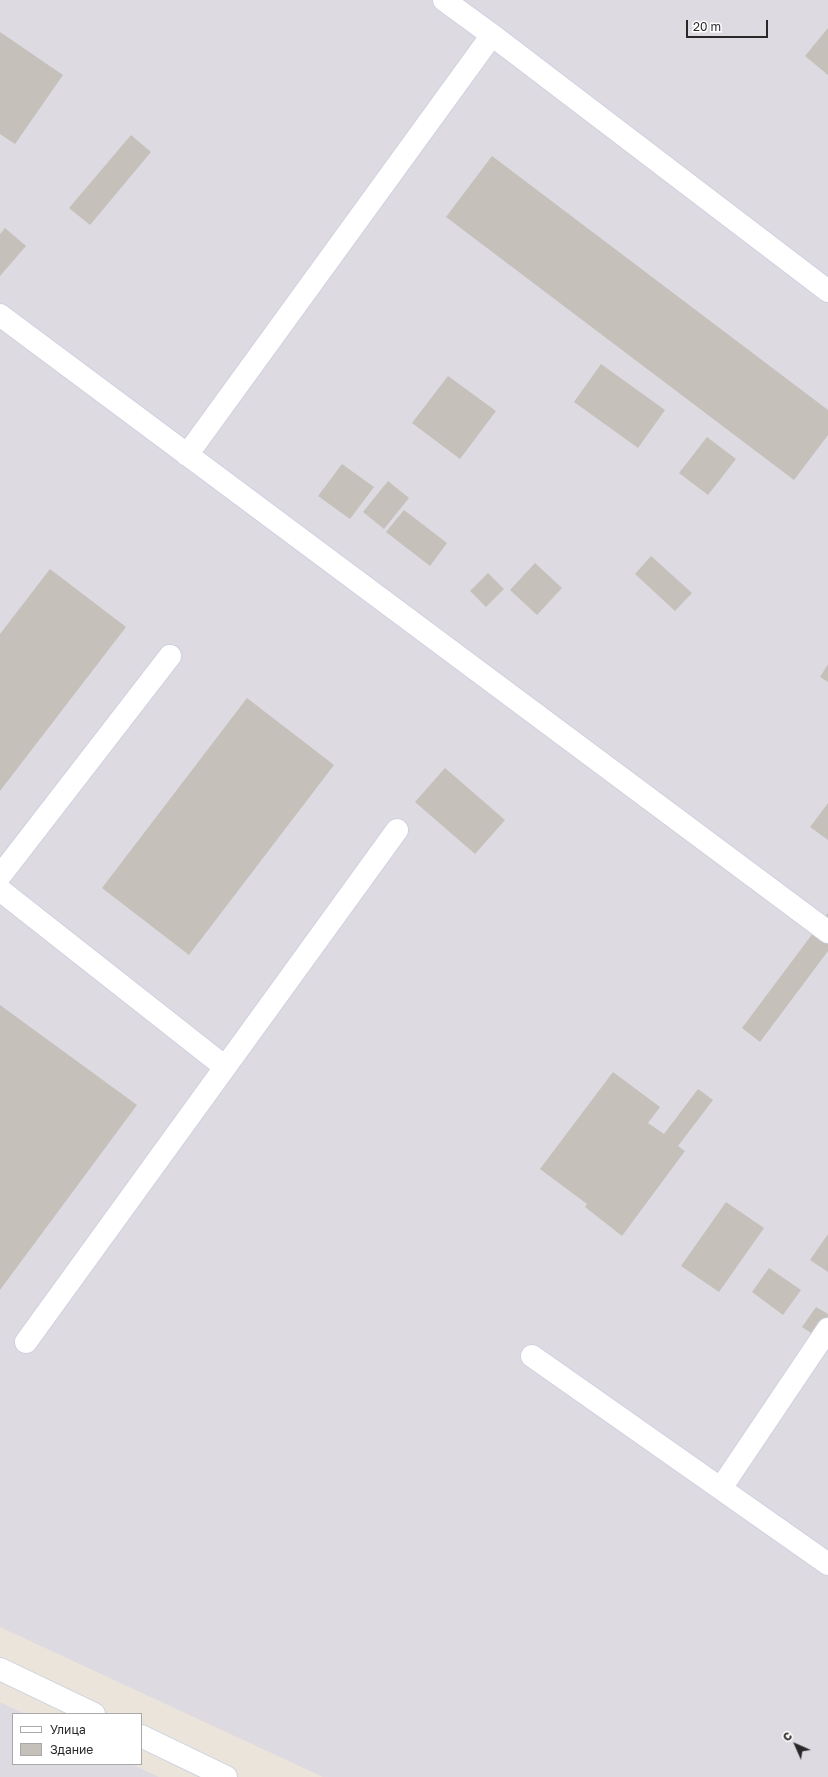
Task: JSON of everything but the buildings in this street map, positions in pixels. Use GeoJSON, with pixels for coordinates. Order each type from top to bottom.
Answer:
{"type":"FeatureCollection","features":[{"type":"Feature","properties":{"kind":"street"},"geometry":{"type":"LineString","coordinates":[[444,0],[492,34],[828,291]]}},
{"type":"Feature","properties":{"kind":"street"},"geometry":{"type":"LineString","coordinates":[[187,455],[492,34]]}},
{"type":"Feature","properties":{"kind":"street"},"geometry":{"type":"LineString","coordinates":[[0,315],[828,932]]}},
{"type":"Feature","properties":{"kind":"street"},"geometry":{"type":"LineString","coordinates":[[0,876],[170,656]]}},
{"type":"Feature","properties":{"kind":"street"},"geometry":{"type":"LineString","coordinates":[[26,1342],[397,830]]}},
{"type":"Feature","properties":{"kind":"street"},"geometry":{"type":"LineString","coordinates":[[0,890],[225,1067]]}},
{"type":"Feature","properties":{"kind":"street"},"geometry":{"type":"LineString","coordinates":[[721,1488],[828,1329]]}},
{"type":"Feature","properties":{"kind":"street"},"geometry":{"type":"LineString","coordinates":[[532,1356],[828,1564]]}},
{"type":"Feature","properties":{"kind":"street"},"geometry":{"type":"LineString","coordinates":[[0,1669],[92,1713]]}},
{"type":"Feature","properties":{"kind":"street"},"geometry":{"type":"LineString","coordinates":[[142,1736],[226,1777]]}},
{"type":"Feature","properties":{"kind":"shaded area"},"geometry":{"type":"Polygon","coordinates":[[[0,0],[828,0],[828,1777],[323,1777],[0,1627],[0,0]]]}},
{"type":"Feature","properties":{"kind":"shaded area"},"geometry":{"type":"Polygon","coordinates":[[[0,1702],[23,1713],[12,1713],[12,1765],[133,1765],[159,1777],[0,1777],[0,1702]]]}}]}
